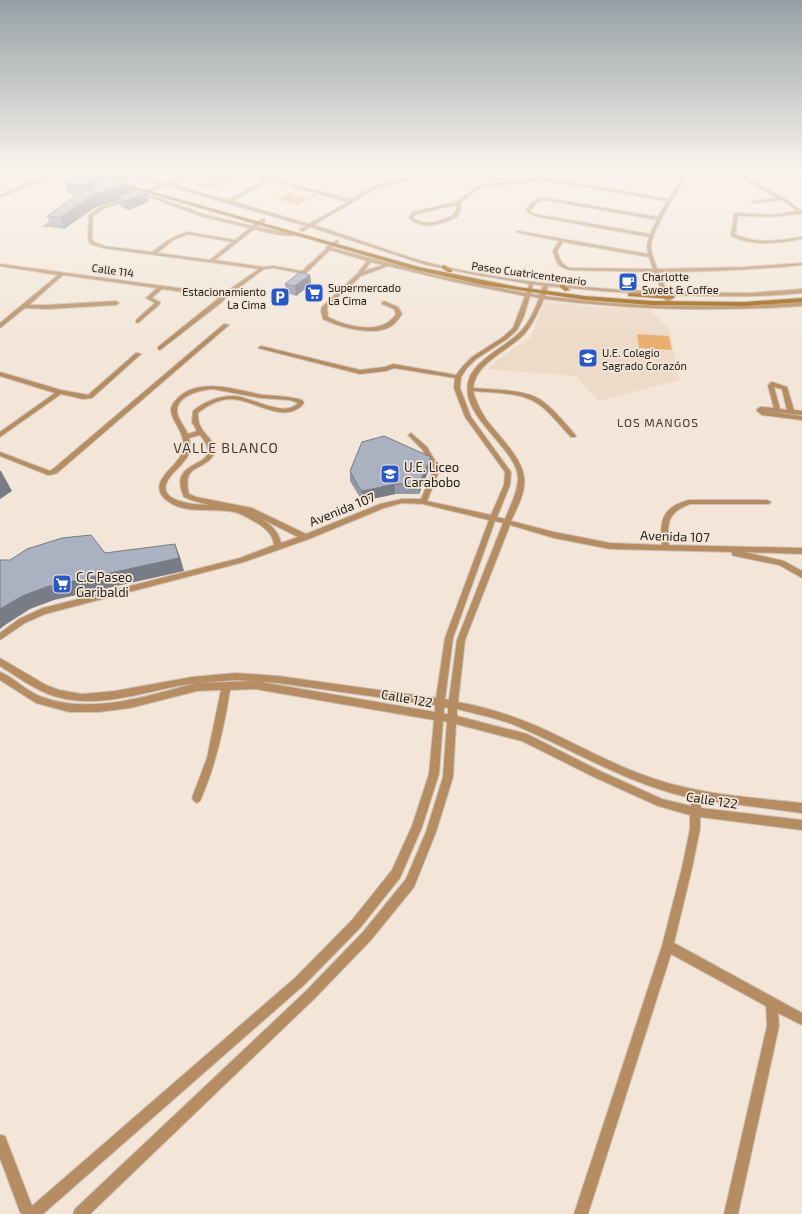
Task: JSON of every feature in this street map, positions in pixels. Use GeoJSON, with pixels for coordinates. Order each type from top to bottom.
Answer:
{"type":"FeatureCollection","features":[{"type":"Feature","properties":{"kind":"street"},"geometry":{"type":"LineString","coordinates":[[90,228],[90,239],[92,243],[98,246],[210,262],[264,268],[274,267],[303,273],[333,244]]}},
{"type":"Feature","properties":{"kind":"street"},"geometry":{"type":"LineString","coordinates":[[210,262],[253,228]]}},
{"type":"Feature","properties":{"kind":"street","name":"Paseo Cuatricentenario"},"geometry":{"type":"LineString","coordinates":[[267,228],[300,232]]}},
{"type":"Feature","properties":{"kind":"street","name":"Paseo Cuatricentenario"},"geometry":{"type":"LineString","coordinates":[[287,228],[333,244],[370,260],[447,280],[530,290]]}},
{"type":"Feature","properties":{"kind":"street"},"geometry":{"type":"LineString","coordinates":[[300,232],[308,228]]}},
{"type":"Feature","properties":{"kind":"street","name":"Paseo Cuatricentenario"},"geometry":{"type":"LineString","coordinates":[[316,228],[374,248],[447,269]]}},
{"type":"Feature","properties":{"kind":"street"},"geometry":{"type":"LineString","coordinates":[[606,228],[652,236]]}},
{"type":"Feature","properties":{"kind":"street"},"geometry":{"type":"LineString","coordinates":[[656,228],[649,244],[651,256],[669,303]]}},
{"type":"Feature","properties":{"kind":"street"},"geometry":{"type":"LineString","coordinates":[[733,228],[732,235],[748,241],[763,242],[802,238]]}},
{"type":"Feature","properties":{"kind":"street"},"geometry":{"type":"LineString","coordinates":[[518,232],[651,256]]}},
{"type":"Feature","properties":{"kind":"street"},"geometry":{"type":"LineString","coordinates":[[153,254],[176,236],[188,233],[235,241]]}},
{"type":"Feature","properties":{"kind":"street"},"geometry":{"type":"LineString","coordinates":[[562,240],[555,251],[559,263],[563,267],[570,269],[657,271],[740,270],[802,264]]}},
{"type":"Feature","properties":{"kind":"street","name":"Paseo Cuatricentenario"},"geometry":{"type":"LineString","coordinates":[[333,244],[417,263],[513,281],[621,295],[759,294],[802,291]]}},
{"type":"Feature","properties":{"kind":"street","name":"Paseo Cuatricentenario"},"geometry":{"type":"LineString","coordinates":[[333,244],[434,273],[590,299],[714,304],[802,300]]}},
{"type":"Feature","properties":{"kind":"street"},"geometry":{"type":"LineString","coordinates":[[370,260],[359,275],[325,307],[325,318],[353,327],[369,329],[384,328],[394,323],[399,314],[396,308],[384,304]]}},
{"type":"Feature","properties":{"kind":"street","name":"Calle 114"},"geometry":{"type":"LineString","coordinates":[[0,264],[224,296]]}},
{"type":"Feature","properties":{"kind":"street"},"geometry":{"type":"LineString","coordinates":[[359,275],[390,265]]}},
{"type":"Feature","properties":{"kind":"street"},"geometry":{"type":"LineString","coordinates":[[160,348],[220,301],[224,296],[264,268]]}},
{"type":"Feature","properties":{"kind":"street"},"geometry":{"type":"LineString","coordinates":[[0,326],[63,273]]}},
{"type":"Feature","properties":{"kind":"street"},"geometry":{"type":"LineString","coordinates":[[434,273],[447,280]]}},
{"type":"Feature","properties":{"kind":"street","name":"Paseo Cuatricentenario"},"geometry":{"type":"LineString","coordinates":[[513,281],[530,290]]}},
{"type":"Feature","properties":{"kind":"street"},"geometry":{"type":"LineString","coordinates":[[138,321],[158,303],[149,298],[161,287]]}},
{"type":"Feature","properties":{"kind":"street","name":"Paseo Cuatricentenario"},"geometry":{"type":"LineString","coordinates":[[543,292],[565,288]]}},
{"type":"Feature","properties":{"kind":"street"},"geometry":{"type":"LineString","coordinates":[[0,1141],[25,1207],[32,1214],[300,981],[356,924],[396,874],[417,827],[434,774],[438,717],[448,638],[507,485],[508,472],[468,417],[457,388],[458,379],[465,367],[474,358],[505,338],[515,328],[530,290]]}},
{"type":"Feature","properties":{"kind":"street"},"geometry":{"type":"LineString","coordinates":[[80,1214],[310,995],[367,936],[410,883],[431,832],[448,777],[453,704],[460,640],[521,487],[520,471],[480,414],[470,389],[474,376],[485,361],[516,340],[525,330],[543,292]]}},
{"type":"Feature","properties":{"kind":"street","name":"Paseo Cuatricentenario"},"geometry":{"type":"LineString","coordinates":[[543,292],[610,304],[662,307],[741,307],[802,304]]}},
{"type":"Feature","properties":{"kind":"street","name":"Paseo Cuatricentenario"},"geometry":{"type":"LineString","coordinates":[[666,295],[754,298],[783,298],[802,295]]}},
{"type":"Feature","properties":{"kind":"street"},"geometry":{"type":"LineString","coordinates":[[24,306],[47,307],[116,303]]}},
{"type":"Feature","properties":{"kind":"street"},"geometry":{"type":"LineString","coordinates":[[0,454],[50,473],[55,471],[226,325]]}},
{"type":"Feature","properties":{"kind":"street"},"geometry":{"type":"LineString","coordinates":[[261,348],[360,372],[386,369],[458,379]]}},
{"type":"Feature","properties":{"kind":"street"},"geometry":{"type":"LineString","coordinates":[[0,374],[60,392],[90,397],[138,354]]}},
{"type":"Feature","properties":{"kind":"street"},"geometry":{"type":"LineString","coordinates":[[777,410],[771,386],[772,384],[785,388],[791,412]]}},
{"type":"Feature","properties":{"kind":"street"},"geometry":{"type":"LineString","coordinates":[[278,547],[276,536],[272,530],[251,516],[234,510],[180,505],[166,497],[163,493],[163,484],[171,470],[184,458],[187,448],[185,436],[174,412],[174,408],[180,398],[201,388],[215,386],[261,396],[294,399],[301,403],[296,409],[284,411],[239,398],[223,399],[210,402],[195,412],[196,425],[202,432],[211,448],[212,453],[209,458],[191,468],[185,475],[182,486],[186,495],[197,501],[247,510],[267,518],[305,538]]}},
{"type":"Feature","properties":{"kind":"street"},"geometry":{"type":"LineString","coordinates":[[470,389],[533,398],[542,404],[573,436]]}},
{"type":"Feature","properties":{"kind":"street"},"geometry":{"type":"LineString","coordinates":[[0,435],[60,392]]}},
{"type":"Feature","properties":{"kind":"street"},"geometry":{"type":"LineString","coordinates":[[802,413],[777,410],[759,410],[762,412],[802,418]]}},
{"type":"Feature","properties":{"kind":"street"},"geometry":{"type":"LineString","coordinates":[[185,436],[202,432]]}},
{"type":"Feature","properties":{"kind":"street"},"geometry":{"type":"LineString","coordinates":[[411,435],[425,448],[437,468],[423,502]]}},
{"type":"Feature","properties":{"kind":"street"},"geometry":{"type":"LineString","coordinates":[[173,501],[186,495]]}},
{"type":"Feature","properties":{"kind":"street","name":"Avenida 107"},"geometry":{"type":"LineString","coordinates":[[0,637],[22,621],[43,611],[241,560],[305,538],[382,506],[402,501],[423,502],[493,518],[554,535],[610,546],[802,551]]}},
{"type":"Feature","properties":{"kind":"street"},"geometry":{"type":"LineString","coordinates":[[666,547],[664,530],[665,518],[677,506],[688,502],[767,502]]}},
{"type":"Feature","properties":{"kind":"street"},"geometry":{"type":"LineString","coordinates":[[272,530],[280,525]]}},
{"type":"Feature","properties":{"kind":"street"},"geometry":{"type":"LineString","coordinates":[[708,549],[760,557],[781,563],[802,575]]}},
{"type":"Feature","properties":{"kind":"street","name":"Calle 122"},"geometry":{"type":"LineString","coordinates":[[0,662],[35,683],[58,694],[82,698],[114,696],[148,688],[209,678],[263,678],[453,704],[494,714],[532,728],[620,770],[657,785],[696,795],[802,808]]}},
{"type":"Feature","properties":{"kind":"street","name":"Calle 122"},"geometry":{"type":"LineString","coordinates":[[0,676],[39,700],[69,708],[99,708],[130,704],[197,687],[255,685],[452,719],[524,737],[597,774],[654,800],[696,812],[802,825]]}},
{"type":"Feature","properties":{"kind":"street"},"geometry":{"type":"LineString","coordinates":[[197,798],[203,786],[219,731],[226,686]]}},
{"type":"Feature","properties":{"kind":"street"},"geometry":{"type":"LineString","coordinates":[[581,1214],[668,946],[688,868],[695,829],[696,795]]}},
{"type":"Feature","properties":{"kind":"street"},"geometry":{"type":"LineString","coordinates":[[668,946],[802,1020]]}},
{"type":"Feature","properties":{"kind":"street"},"geometry":{"type":"LineString","coordinates":[[731,1214],[773,1026],[772,1003]]}},
{"type":"Feature","properties":{"kind":"shaded area","name":"U.E. Colegio Sagrado Corazón"},"geometry":{"type":"Polygon","coordinates":[[[544,301],[599,307],[650,309],[670,331],[679,380],[598,401],[576,376],[487,369],[515,347],[531,337],[544,301]]]}},
{"type":"Feature","properties":{"kind":"shaded area"},"geometry":{"type":"Polygon","coordinates":[[[637,334],[669,336],[672,350],[639,348],[637,334]]]}},
{"type":"Feature","properties":{"kind":"building"},"geometry":{"type":"Polygon","coordinates":[[[300,272],[310,275],[295,286],[285,284],[300,272]]]}},
{"type":"Feature","properties":{"kind":"building","name":"U.E. Liceo Carabobo"},"geometry":{"type":"Polygon","coordinates":[[[384,436],[431,457],[419,484],[395,484],[362,491],[358,486],[350,471],[362,442],[384,436]]]}},
{"type":"Feature","properties":{"kind":"building"},"geometry":{"type":"Polygon","coordinates":[[[91,535],[105,553],[175,544],[179,558],[46,587],[22,596],[0,609],[0,560],[10,560],[27,549],[62,538],[91,535]]]}},
{"type":"Feature","properties":{"kind":"place","name":"Charlotte Sweet & Coffee"},"geometry":{"type":"Point","coordinates":[628,282]}},
{"type":"Feature","properties":{"kind":"place","name":"Supermercado La Cima"},"geometry":{"type":"Point","coordinates":[314,293]}},
{"type":"Feature","properties":{"kind":"place","name":"Estacionamiento La Cima"},"geometry":{"type":"Point","coordinates":[280,297]}},
{"type":"Feature","properties":{"kind":"place","name":"U.E. Colegio Sagrado Corazón"},"geometry":{"type":"Point","coordinates":[588,358]}},
{"type":"Feature","properties":{"kind":"place","name":"U.E. Liceo Carabobo"},"geometry":{"type":"Point","coordinates":[390,474]}},
{"type":"Feature","properties":{"kind":"place","name":"C.C Paseo Garibaldi"},"geometry":{"type":"Point","coordinates":[62,584]}},
{"type":"Feature","properties":{"kind":"district","name":"LOS MANGOS"},"geometry":{"type":"Point","coordinates":[658,422]}},
{"type":"Feature","properties":{"kind":"district","name":"VALLE BLANCO"},"geometry":{"type":"Point","coordinates":[226,447]}}]}
